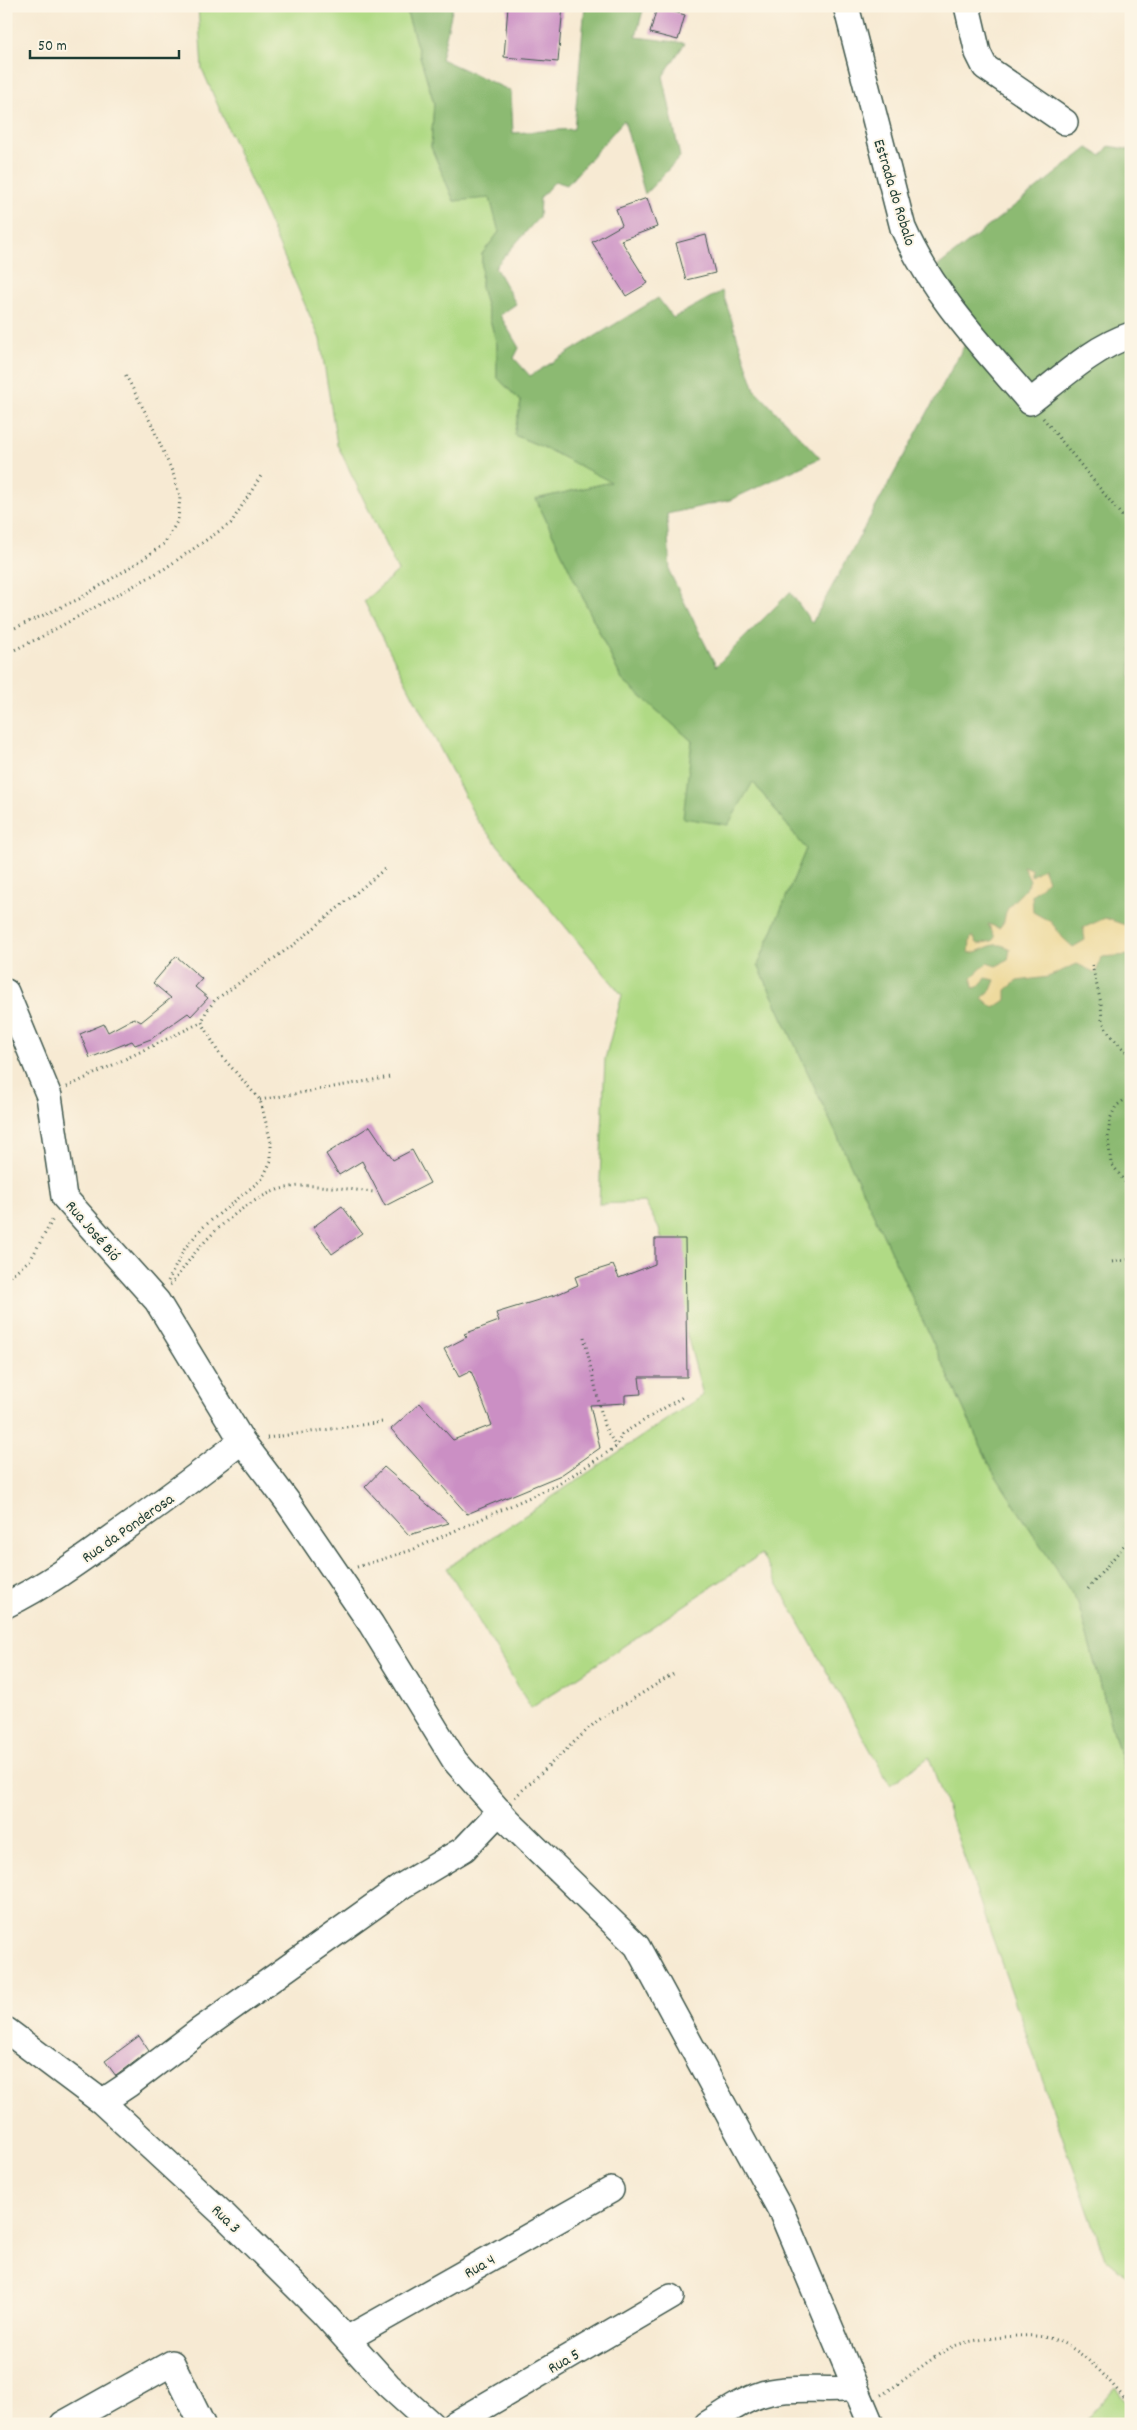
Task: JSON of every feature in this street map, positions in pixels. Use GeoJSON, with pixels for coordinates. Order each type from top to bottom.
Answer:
{"type":"FeatureCollection","features":[{"type":"Feature","properties":{"kind":"street","name":"Estrada do Robalo"},"geometry":{"type":"LineString","coordinates":[[846,6],[904,228],[914,253],[928,277],[1030,402]]}},
{"type":"Feature","properties":{"kind":"street"},"geometry":{"type":"LineString","coordinates":[[967,6],[978,53],[985,67],[1065,122]]}},
{"type":"Feature","properties":{"kind":"street"},"geometry":{"type":"LineString","coordinates":[[1030,402],[1078,365],[1122,338],[1131,335]]}},
{"type":"Feature","properties":{"kind":"street","name":"Rua José Bió"},"geometry":{"type":"LineString","coordinates":[[6,992],[49,1096],[64,1197],[157,1301],[242,1441],[371,1624],[455,1761],[500,1811],[637,1946],[781,2211],[863,2406]]}},
{"type":"Feature","properties":{"kind":"street","name":"Rua da Ponderosa"},"geometry":{"type":"LineString","coordinates":[[6,1605],[25,1596],[84,1558],[173,1494],[242,1441]]}},
{"type":"Feature","properties":{"kind":"street"},"geometry":{"type":"LineString","coordinates":[[102,2102],[130,2084],[199,2031],[402,1886],[464,1849],[500,1811]]}},
{"type":"Feature","properties":{"kind":"street","name":"Rua 3"},"geometry":{"type":"LineString","coordinates":[[6,2030],[102,2102],[224,2214],[323,2312],[388,2385],[430,2424]]}},
{"type":"Feature","properties":{"kind":"street","name":"Rua 4"},"geometry":{"type":"LineString","coordinates":[[347,2339],[611,2190]]}},
{"type":"Feature","properties":{"kind":"street","name":"Rua 5"},"geometry":{"type":"LineString","coordinates":[[454,2424],[671,2297]]}},
{"type":"Feature","properties":{"kind":"street"},"geometry":{"type":"LineString","coordinates":[[62,2424],[172,2363],[202,2424]]}},
{"type":"Feature","properties":{"kind":"street"},"geometry":{"type":"LineString","coordinates":[[707,2424],[749,2399],[770,2392],[804,2389],[834,2391],[863,2406]]}},
{"type":"Feature","properties":{"kind":"path"},"geometry":{"type":"LineString","coordinates":[[6,632],[79,599],[138,563],[164,544],[178,520],[180,497],[174,476],[151,423],[124,372]]}},
{"type":"Feature","properties":{"kind":"path"},"geometry":{"type":"LineString","coordinates":[[1030,402],[1131,527]]}},
{"type":"Feature","properties":{"kind":"path"},"geometry":{"type":"LineString","coordinates":[[6,654],[41,637],[164,569],[231,523],[261,476]]}},
{"type":"Feature","properties":{"kind":"path"},"geometry":{"type":"LineString","coordinates":[[49,1096],[202,1022],[206,1012],[215,1000],[296,943],[387,868]]}},
{"type":"Feature","properties":{"kind":"path"},"geometry":{"type":"LineString","coordinates":[[1092,965],[1101,1004],[1102,1020],[1110,1035],[1131,1057]]}},
{"type":"Feature","properties":{"kind":"path"},"geometry":{"type":"LineString","coordinates":[[157,1301],[185,1248],[202,1228],[262,1179],[271,1160],[271,1142],[260,1100],[218,1052],[202,1022]]}},
{"type":"Feature","properties":{"kind":"path"},"geometry":{"type":"LineString","coordinates":[[260,1100],[390,1077]]}},
{"type":"Feature","properties":{"kind":"path"},"geometry":{"type":"LineString","coordinates":[[1131,1095],[1116,1106],[1110,1119],[1108,1138],[1111,1163],[1131,1190]]}},
{"type":"Feature","properties":{"kind":"path"},"geometry":{"type":"LineString","coordinates":[[157,1301],[179,1276],[194,1253],[235,1214],[266,1194],[286,1188],[305,1186],[375,1192]]}},
{"type":"Feature","properties":{"kind":"path"},"geometry":{"type":"LineString","coordinates":[[6,1279],[31,1259],[64,1197]]}},
{"type":"Feature","properties":{"kind":"path"},"geometry":{"type":"LineString","coordinates":[[1112,1262],[1131,1259]]}},
{"type":"Feature","properties":{"kind":"path"},"geometry":{"type":"LineString","coordinates":[[584,1337],[604,1424],[616,1447]]}},
{"type":"Feature","properties":{"kind":"path"},"geometry":{"type":"LineString","coordinates":[[336,1574],[412,1550],[559,1484],[616,1447],[622,1434],[684,1396]]}},
{"type":"Feature","properties":{"kind":"path"},"geometry":{"type":"LineString","coordinates":[[242,1441],[382,1422]]}},
{"type":"Feature","properties":{"kind":"path"},"geometry":{"type":"LineString","coordinates":[[1088,1589],[1131,1537]]}},
{"type":"Feature","properties":{"kind":"path"},"geometry":{"type":"LineString","coordinates":[[500,1811],[597,1721],[675,1674]]}},
{"type":"Feature","properties":{"kind":"path"},"geometry":{"type":"LineString","coordinates":[[863,2406],[896,2386],[949,2348],[965,2342],[1011,2336],[1037,2336],[1058,2341],[1078,2353],[1116,2388],[1131,2407]]}},
{"type":"Feature","properties":{"kind":"green space"},"geometry":{"type":"Polygon","coordinates":[[[198,6],[405,6],[434,103],[431,147],[454,201],[490,197],[499,232],[482,254],[481,287],[497,345],[497,377],[521,402],[514,435],[543,447],[612,482],[536,499],[622,680],[692,741],[684,818],[753,782],[806,849],[758,965],[992,1470],[1078,1603],[1131,1795],[1131,2280],[1105,2258],[929,1757],[890,1785],[761,1554],[531,1708],[447,1568],[703,1395],[659,1229],[645,1202],[599,1204],[605,1059],[622,995],[477,820],[364,601],[398,571],[337,444],[320,339],[202,69],[198,6]]]}},
{"type":"Feature","properties":{"kind":"green space"},"geometry":{"type":"Polygon","coordinates":[[[405,6],[453,6],[441,59],[511,91],[513,133],[574,129],[585,6],[644,6],[636,37],[685,43],[663,76],[680,157],[645,194],[624,120],[567,185],[555,181],[540,198],[539,217],[495,267],[516,304],[500,315],[519,348],[514,358],[530,376],[658,298],[673,318],[722,291],[755,390],[820,458],[730,500],[667,514],[670,573],[716,666],[790,592],[812,623],[968,339],[933,270],[1088,148],[1101,156],[1109,146],[1131,150],[1131,1795],[1078,1603],[992,1470],[758,965],[806,849],[753,782],[728,825],[683,818],[692,741],[622,680],[536,499],[611,482],[543,447],[514,435],[521,402],[497,377],[497,345],[481,287],[482,254],[499,232],[490,198],[454,201],[431,147],[434,103],[405,6]]]}},
{"type":"Feature","properties":{"kind":"green space"},"geometry":{"type":"Polygon","coordinates":[[[1115,2388],[1131,2407],[1131,2424],[1083,2424],[1115,2388]]]}},
{"type":"Feature","properties":{"kind":"sand"},"geometry":{"type":"Polygon","coordinates":[[[1023,866],[1031,869],[1031,876],[1043,868],[1048,880],[1032,895],[1033,912],[1051,922],[1063,938],[1073,947],[1085,940],[1083,928],[1105,918],[1131,927],[1131,955],[1101,957],[1096,973],[1077,964],[1048,977],[1017,981],[1006,990],[1006,1000],[994,1008],[982,998],[991,990],[995,980],[986,978],[978,987],[973,988],[972,977],[987,963],[996,966],[1008,960],[1010,949],[994,945],[969,953],[970,940],[972,936],[978,944],[992,941],[995,937],[988,924],[999,928],[1003,923],[1009,906],[1025,889],[1030,880],[1023,866]]]}},
{"type":"Feature","properties":{"kind":"building"},"geometry":{"type":"Polygon","coordinates":[[[508,6],[563,6],[558,62],[504,57],[508,6]]]}},
{"type":"Feature","properties":{"kind":"building"},"geometry":{"type":"Polygon","coordinates":[[[657,7],[685,15],[678,40],[650,33],[657,7]]]}},
{"type":"Feature","properties":{"kind":"building"},"geometry":{"type":"Polygon","coordinates":[[[647,198],[657,227],[621,240],[648,283],[626,296],[592,242],[622,225],[616,209],[647,198]]]}},
{"type":"Feature","properties":{"kind":"building"},"geometry":{"type":"Polygon","coordinates":[[[706,235],[715,273],[686,280],[676,243],[706,235]]]}},
{"type":"Feature","properties":{"kind":"building"},"geometry":{"type":"Polygon","coordinates":[[[176,956],[202,979],[195,987],[208,998],[191,1016],[188,1013],[151,1039],[135,1045],[132,1041],[90,1058],[80,1034],[104,1024],[108,1032],[134,1018],[141,1022],[171,998],[153,983],[176,956]]]}},
{"type":"Feature","properties":{"kind":"building"},"geometry":{"type":"Polygon","coordinates":[[[370,1126],[393,1160],[412,1150],[430,1183],[385,1206],[362,1161],[339,1175],[326,1154],[370,1126]]]}},
{"type":"Feature","properties":{"kind":"building"},"geometry":{"type":"Polygon","coordinates":[[[342,1206],[362,1233],[332,1254],[313,1227],[342,1206]]]}},
{"type":"Feature","properties":{"kind":"building"},"geometry":{"type":"Polygon","coordinates":[[[655,1239],[685,1239],[687,1377],[639,1377],[641,1394],[625,1395],[625,1403],[590,1405],[600,1448],[561,1475],[467,1514],[391,1429],[420,1403],[453,1440],[492,1425],[471,1371],[459,1377],[444,1349],[467,1337],[464,1334],[499,1321],[496,1313],[558,1294],[578,1285],[575,1277],[613,1265],[619,1278],[655,1264],[655,1239]]]}},
{"type":"Feature","properties":{"kind":"building"},"geometry":{"type":"Polygon","coordinates":[[[384,1467],[449,1523],[409,1535],[365,1487],[384,1467]]]}},
{"type":"Feature","properties":{"kind":"building"},"geometry":{"type":"Polygon","coordinates":[[[139,2036],[149,2051],[116,2076],[105,2061],[139,2036]]]}}]}
